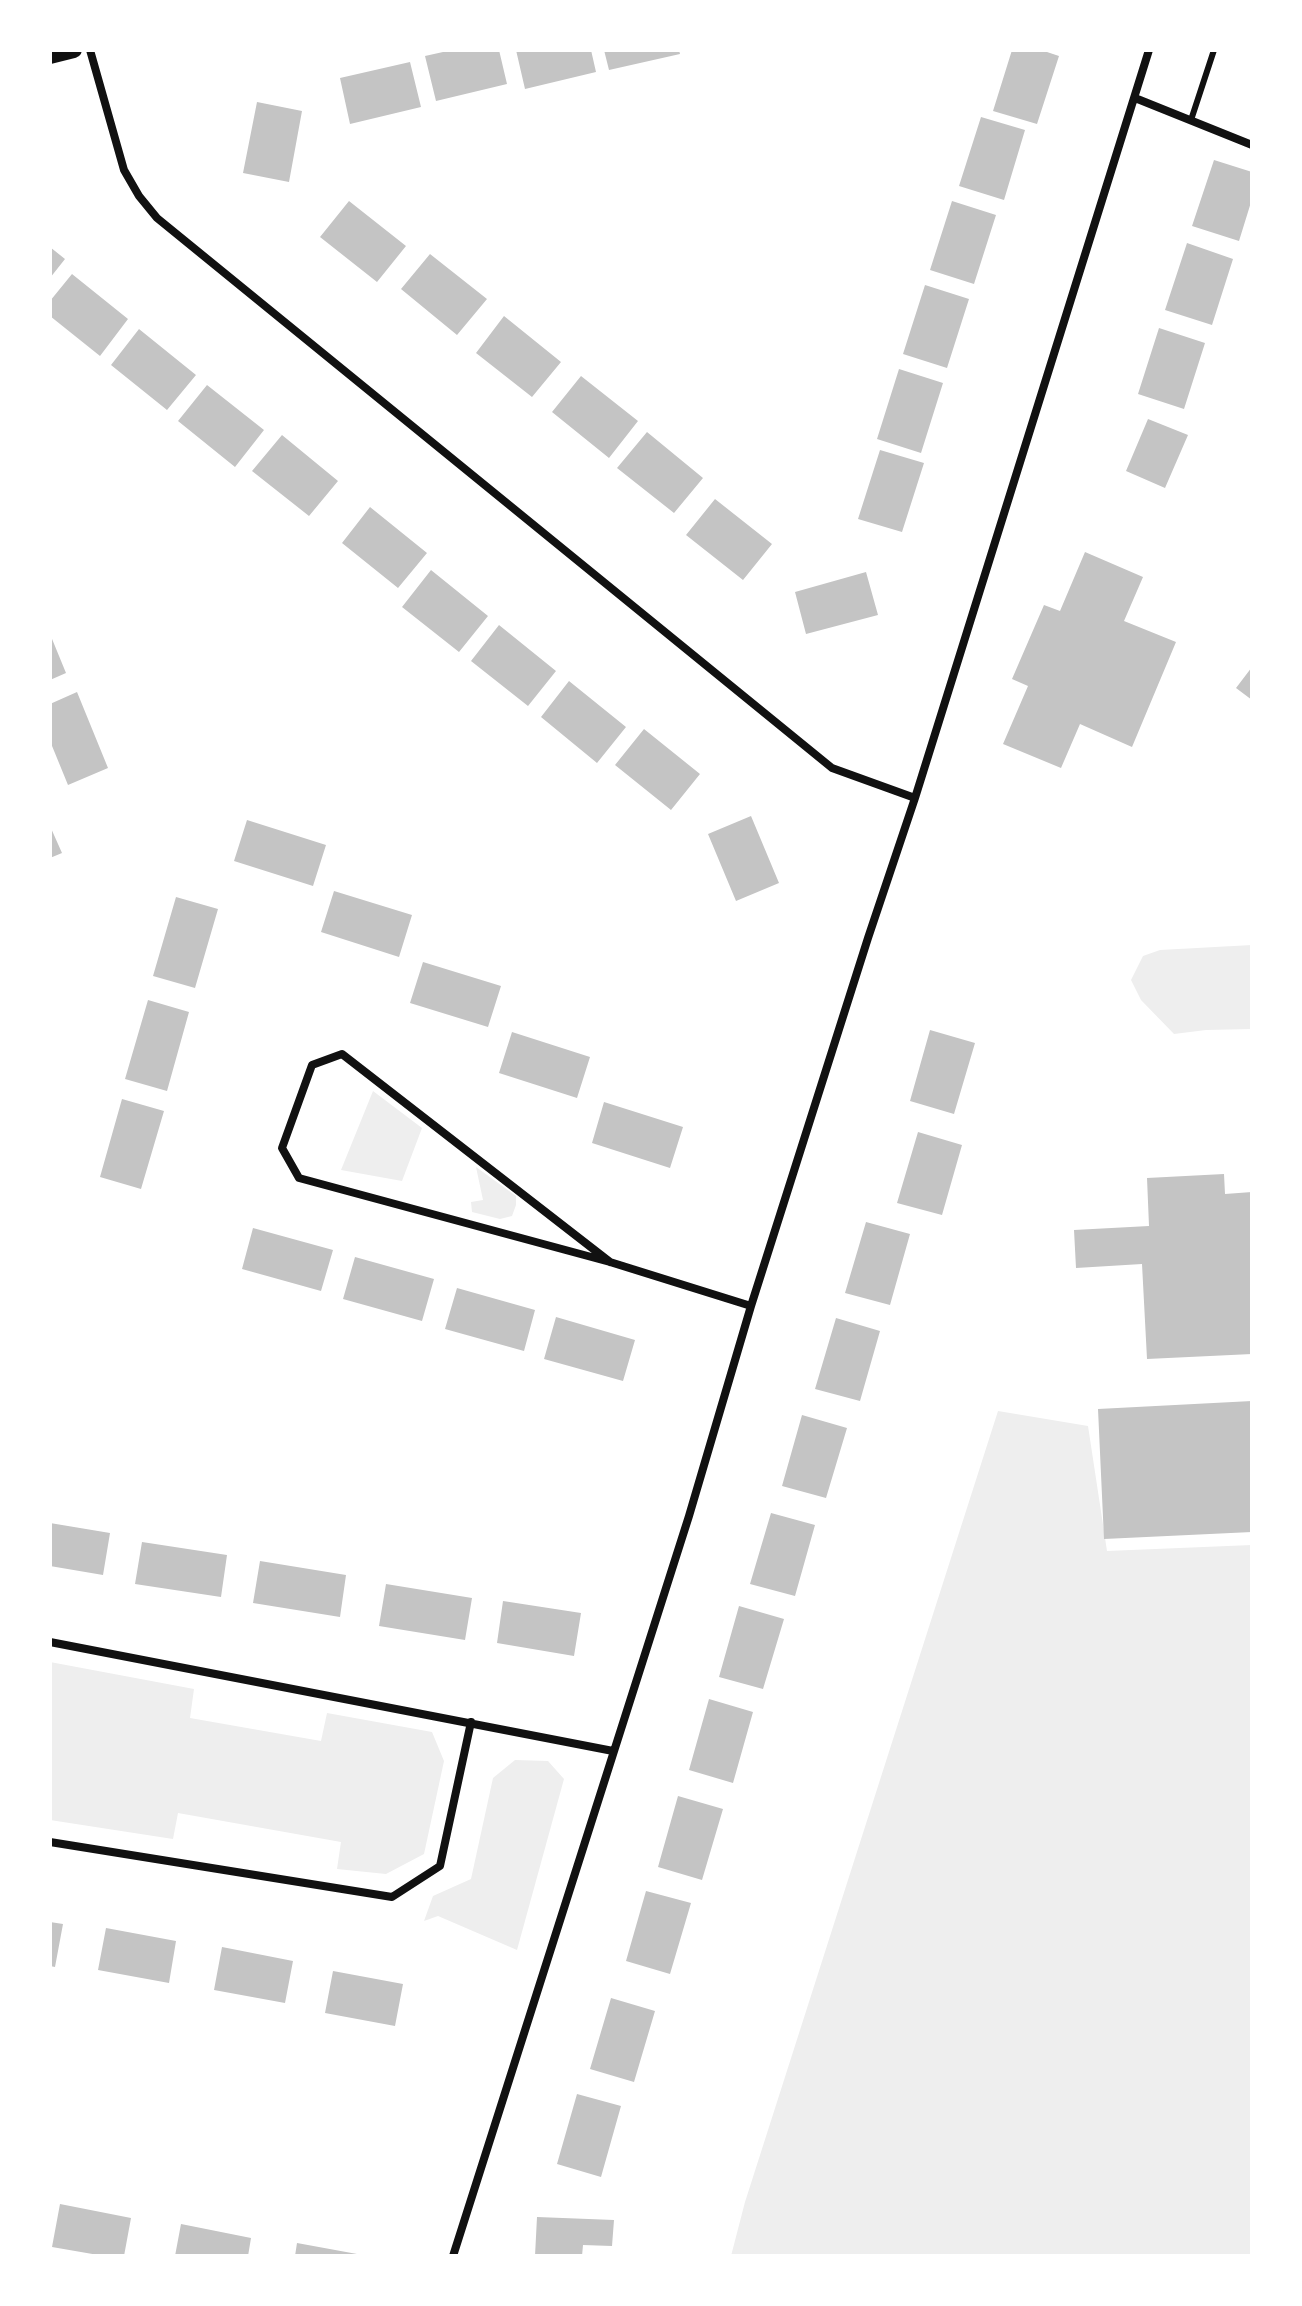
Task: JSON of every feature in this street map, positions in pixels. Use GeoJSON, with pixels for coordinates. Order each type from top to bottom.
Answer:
{"type":"FeatureCollection","features":[{"type":"Feature","properties":{"kind":"main road"},"geometry":{"type":"LineString","coordinates":[[50,56],[74,50]]}},
{"type":"Feature","properties":{"kind":"street"},"geometry":{"type":"LineString","coordinates":[[90,50],[124,170],[157,218],[832,768],[915,798]]}},
{"type":"Feature","properties":{"kind":"street"},"geometry":{"type":"LineString","coordinates":[[453,2256],[689,1516],[751,1306],[915,798],[1149,50]]}},
{"type":"Feature","properties":{"kind":"street"},"geometry":{"type":"LineString","coordinates":[[1135,98],[1252,145]]}},
{"type":"Feature","properties":{"kind":"street"},"geometry":{"type":"LineString","coordinates":[[610,1262],[342,1054],[312,1065],[282,1148],[299,1178],[610,1262],[751,1306]]}},
{"type":"Feature","properties":{"kind":"street"},"geometry":{"type":"LineString","coordinates":[[50,1642],[613,1751]]}},
{"type":"Feature","properties":{"kind":"street"},"geometry":{"type":"LineString","coordinates":[[50,1842],[392,1897],[440,1866],[471,1722]]}},
{"type":"Feature","properties":{"kind":"lane"},"geometry":{"type":"LineString","coordinates":[[1191,120],[1214,50]]}},
{"type":"Feature","properties":{"kind":"shaded area"},"geometry":{"type":"Polygon","coordinates":[[[1252,945],[1252,1029],[1174,1034],[1141,1000],[1131,980],[1143,956],[1160,950],[1252,945]]]}},
{"type":"Feature","properties":{"kind":"shaded area"},"geometry":{"type":"Polygon","coordinates":[[[373,1091],[422,1128],[402,1181],[341,1170],[373,1091]]]}},
{"type":"Feature","properties":{"kind":"shaded area"},"geometry":{"type":"Polygon","coordinates":[[[476,1167],[516,1196],[512,1216],[500,1219],[472,1212],[471,1202],[483,1200],[476,1167]]]}},
{"type":"Feature","properties":{"kind":"shaded area"},"geometry":{"type":"Polygon","coordinates":[[[998,1411],[1088,1426],[1107,1551],[1252,1545],[1252,2256],[731,2256],[745,2202],[998,1411]]]}},
{"type":"Feature","properties":{"kind":"shaded area"},"geometry":{"type":"Polygon","coordinates":[[[50,1662],[194,1689],[190,1718],[321,1741],[327,1713],[432,1732],[444,1761],[424,1854],[386,1874],[337,1869],[341,1842],[178,1813],[173,1839],[50,1820],[50,1662]]]}},
{"type":"Feature","properties":{"kind":"shaded area"},"geometry":{"type":"Polygon","coordinates":[[[515,1760],[548,1761],[564,1779],[517,1950],[438,1916],[424,1921],[433,1896],[471,1879],[493,1778],[515,1760]]]}},
{"type":"Feature","properties":{"kind":"building"},"geometry":{"type":"Polygon","coordinates":[[[452,50],[499,50],[507,84],[436,101],[425,56],[452,50]]]}},
{"type":"Feature","properties":{"kind":"building"},"geometry":{"type":"Polygon","coordinates":[[[516,50],[591,50],[596,72],[525,89],[516,50]]]}},
{"type":"Feature","properties":{"kind":"building"},"geometry":{"type":"Polygon","coordinates":[[[604,50],[679,50],[680,54],[609,70],[604,50]]]}},
{"type":"Feature","properties":{"kind":"building"},"geometry":{"type":"Polygon","coordinates":[[[1012,50],[1041,50],[1059,56],[1037,124],[993,111],[1012,50]]]}},
{"type":"Feature","properties":{"kind":"building"},"geometry":{"type":"Polygon","coordinates":[[[410,62],[421,107],[350,124],[340,78],[410,62]]]}},
{"type":"Feature","properties":{"kind":"building"},"geometry":{"type":"Polygon","coordinates":[[[257,102],[302,111],[289,182],[243,173],[257,102]]]}},
{"type":"Feature","properties":{"kind":"building"},"geometry":{"type":"Polygon","coordinates":[[[981,117],[1025,130],[1004,200],[959,186],[981,117]]]}},
{"type":"Feature","properties":{"kind":"building"},"geometry":{"type":"Polygon","coordinates":[[[1214,160],[1252,172],[1252,199],[1239,241],[1192,226],[1214,160]]]}},
{"type":"Feature","properties":{"kind":"building"},"geometry":{"type":"Polygon","coordinates":[[[349,201],[406,246],[377,282],[320,237],[349,201]]]}},
{"type":"Feature","properties":{"kind":"building"},"geometry":{"type":"Polygon","coordinates":[[[952,201],[996,215],[974,284],[930,270],[952,201]]]}},
{"type":"Feature","properties":{"kind":"building"},"geometry":{"type":"Polygon","coordinates":[[[1187,243],[1233,259],[1212,325],[1165,310],[1187,243]]]}},
{"type":"Feature","properties":{"kind":"building"},"geometry":{"type":"Polygon","coordinates":[[[50,247],[65,259],[50,278],[50,247]]]}},
{"type":"Feature","properties":{"kind":"building"},"geometry":{"type":"Polygon","coordinates":[[[430,254],[487,299],[457,335],[401,289],[430,254]]]}},
{"type":"Feature","properties":{"kind":"building"},"geometry":{"type":"Polygon","coordinates":[[[72,274],[128,319],[100,356],[50,316],[50,301],[72,274]]]}},
{"type":"Feature","properties":{"kind":"building"},"geometry":{"type":"Polygon","coordinates":[[[925,285],[969,299],[947,368],[903,354],[925,285]]]}},
{"type":"Feature","properties":{"kind":"building"},"geometry":{"type":"Polygon","coordinates":[[[504,316],[561,362],[532,397],[476,353],[504,316]]]}},
{"type":"Feature","properties":{"kind":"building"},"geometry":{"type":"Polygon","coordinates":[[[1159,328],[1205,343],[1184,409],[1138,394],[1159,328]]]}},
{"type":"Feature","properties":{"kind":"building"},"geometry":{"type":"Polygon","coordinates":[[[139,329],[196,375],[167,410],[111,365],[139,329]]]}},
{"type":"Feature","properties":{"kind":"building"},"geometry":{"type":"Polygon","coordinates":[[[899,369],[943,383],[921,453],[877,439],[899,369]]]}},
{"type":"Feature","properties":{"kind":"building"},"geometry":{"type":"Polygon","coordinates":[[[581,376],[638,421],[609,458],[552,412],[581,376]]]}},
{"type":"Feature","properties":{"kind":"building"},"geometry":{"type":"Polygon","coordinates":[[[207,385],[264,430],[235,467],[178,421],[207,385]]]}},
{"type":"Feature","properties":{"kind":"building"},"geometry":{"type":"Polygon","coordinates":[[[1148,419],[1188,435],[1165,488],[1126,471],[1148,419]]]}},
{"type":"Feature","properties":{"kind":"building"},"geometry":{"type":"Polygon","coordinates":[[[647,432],[703,478],[674,513],[617,468],[647,432]]]}},
{"type":"Feature","properties":{"kind":"building"},"geometry":{"type":"Polygon","coordinates":[[[282,435],[338,481],[309,516],[252,471],[282,435]]]}},
{"type":"Feature","properties":{"kind":"building"},"geometry":{"type":"Polygon","coordinates":[[[880,450],[924,463],[902,532],[858,519],[880,450]]]}},
{"type":"Feature","properties":{"kind":"building"},"geometry":{"type":"Polygon","coordinates":[[[715,499],[772,544],[743,580],[686,535],[715,499]]]}},
{"type":"Feature","properties":{"kind":"building"},"geometry":{"type":"Polygon","coordinates":[[[370,507],[427,553],[398,588],[342,543],[370,507]]]}},
{"type":"Feature","properties":{"kind":"building"},"geometry":{"type":"Polygon","coordinates":[[[1085,552],[1143,577],[1124,621],[1176,642],[1132,747],[1080,724],[1061,768],[1003,744],[1028,686],[1012,679],[1044,605],[1060,611],[1085,552]]]}},
{"type":"Feature","properties":{"kind":"building"},"geometry":{"type":"Polygon","coordinates":[[[431,570],[488,616],[459,652],[402,607],[431,570]]]}},
{"type":"Feature","properties":{"kind":"building"},"geometry":{"type":"Polygon","coordinates":[[[866,572],[878,615],[806,634],[795,592],[866,572]]]}},
{"type":"Feature","properties":{"kind":"building"},"geometry":{"type":"Polygon","coordinates":[[[499,625],[556,671],[528,706],[471,661],[499,625]]]}},
{"type":"Feature","properties":{"kind":"building"},"geometry":{"type":"Polygon","coordinates":[[[50,634],[66,673],[50,680],[50,634]]]}},
{"type":"Feature","properties":{"kind":"building"},"geometry":{"type":"Polygon","coordinates":[[[1252,667],[1252,700],[1236,688],[1252,667]]]}},
{"type":"Feature","properties":{"kind":"building"},"geometry":{"type":"Polygon","coordinates":[[[569,681],[626,727],[597,763],[541,717],[569,681]]]}},
{"type":"Feature","properties":{"kind":"building"},"geometry":{"type":"Polygon","coordinates":[[[77,692],[108,768],[68,785],[50,741],[50,704],[77,692]]]}},
{"type":"Feature","properties":{"kind":"building"},"geometry":{"type":"Polygon","coordinates":[[[644,729],[700,774],[671,810],[615,765],[644,729]]]}},
{"type":"Feature","properties":{"kind":"building"},"geometry":{"type":"Polygon","coordinates":[[[751,816],[779,883],[736,901],[708,834],[751,816]]]}},
{"type":"Feature","properties":{"kind":"building"},"geometry":{"type":"Polygon","coordinates":[[[247,820],[326,845],[313,886],[234,861],[247,820]]]}},
{"type":"Feature","properties":{"kind":"building"},"geometry":{"type":"Polygon","coordinates":[[[50,826],[62,853],[50,858],[50,826]]]}},
{"type":"Feature","properties":{"kind":"building"},"geometry":{"type":"Polygon","coordinates":[[[334,891],[412,915],[399,957],[321,932],[334,891]]]}},
{"type":"Feature","properties":{"kind":"building"},"geometry":{"type":"Polygon","coordinates":[[[176,897],[218,909],[195,988],[153,976],[176,897]]]}},
{"type":"Feature","properties":{"kind":"building"},"geometry":{"type":"Polygon","coordinates":[[[423,962],[501,986],[488,1027],[410,1003],[423,962]]]}},
{"type":"Feature","properties":{"kind":"building"},"geometry":{"type":"Polygon","coordinates":[[[148,1000],[189,1012],[167,1091],[125,1079],[148,1000]]]}},
{"type":"Feature","properties":{"kind":"building"},"geometry":{"type":"Polygon","coordinates":[[[930,1030],[975,1043],[954,1114],[910,1101],[930,1030]]]}},
{"type":"Feature","properties":{"kind":"building"},"geometry":{"type":"Polygon","coordinates":[[[512,1032],[590,1057],[577,1098],[499,1073],[512,1032]]]}},
{"type":"Feature","properties":{"kind":"building"},"geometry":{"type":"Polygon","coordinates":[[[122,1099],[164,1111],[141,1189],[100,1177],[122,1099]]]}},
{"type":"Feature","properties":{"kind":"building"},"geometry":{"type":"Polygon","coordinates":[[[604,1102],[683,1127],[670,1168],[592,1143],[604,1102]]]}},
{"type":"Feature","properties":{"kind":"building"},"geometry":{"type":"Polygon","coordinates":[[[918,1132],[962,1145],[942,1215],[897,1203],[918,1132]]]}},
{"type":"Feature","properties":{"kind":"building"},"geometry":{"type":"Polygon","coordinates":[[[1224,1174],[1225,1194],[1252,1192],[1252,1354],[1147,1359],[1142,1264],[1076,1268],[1074,1230],[1149,1226],[1147,1178],[1224,1174]]]}},
{"type":"Feature","properties":{"kind":"building"},"geometry":{"type":"Polygon","coordinates":[[[866,1222],[910,1234],[890,1305],[845,1293],[866,1222]]]}},
{"type":"Feature","properties":{"kind":"building"},"geometry":{"type":"Polygon","coordinates":[[[253,1228],[333,1250],[321,1291],[242,1269],[253,1228]]]}},
{"type":"Feature","properties":{"kind":"building"},"geometry":{"type":"Polygon","coordinates":[[[355,1257],[434,1279],[422,1321],[343,1299],[355,1257]]]}},
{"type":"Feature","properties":{"kind":"building"},"geometry":{"type":"Polygon","coordinates":[[[457,1288],[535,1310],[524,1351],[445,1329],[457,1288]]]}},
{"type":"Feature","properties":{"kind":"building"},"geometry":{"type":"Polygon","coordinates":[[[556,1317],[635,1340],[623,1381],[544,1359],[556,1317]]]}},
{"type":"Feature","properties":{"kind":"building"},"geometry":{"type":"Polygon","coordinates":[[[836,1318],[880,1331],[860,1401],[815,1389],[836,1318]]]}},
{"type":"Feature","properties":{"kind":"building"},"geometry":{"type":"Polygon","coordinates":[[[1252,1401],[1252,1532],[1104,1539],[1098,1409],[1252,1401]]]}},
{"type":"Feature","properties":{"kind":"building"},"geometry":{"type":"Polygon","coordinates":[[[802,1415],[847,1428],[826,1498],[782,1486],[802,1415]]]}},
{"type":"Feature","properties":{"kind":"building"},"geometry":{"type":"Polygon","coordinates":[[[771,1513],[815,1525],[795,1596],[750,1584],[771,1513]]]}},
{"type":"Feature","properties":{"kind":"building"},"geometry":{"type":"Polygon","coordinates":[[[50,1523],[110,1533],[103,1575],[50,1566],[50,1523]]]}},
{"type":"Feature","properties":{"kind":"building"},"geometry":{"type":"Polygon","coordinates":[[[142,1542],[227,1555],[221,1597],[135,1584],[142,1542]]]}},
{"type":"Feature","properties":{"kind":"building"},"geometry":{"type":"Polygon","coordinates":[[[260,1561],[346,1575],[340,1617],[253,1603],[260,1561]]]}},
{"type":"Feature","properties":{"kind":"building"},"geometry":{"type":"Polygon","coordinates":[[[386,1584],[472,1598],[465,1640],[379,1626],[386,1584]]]}},
{"type":"Feature","properties":{"kind":"building"},"geometry":{"type":"Polygon","coordinates":[[[503,1601],[581,1613],[574,1656],[497,1643],[503,1601]]]}},
{"type":"Feature","properties":{"kind":"building"},"geometry":{"type":"Polygon","coordinates":[[[739,1606],[784,1619],[763,1689],[719,1677],[739,1606]]]}},
{"type":"Feature","properties":{"kind":"building"},"geometry":{"type":"Polygon","coordinates":[[[709,1699],[753,1712],[733,1783],[689,1770],[709,1699]]]}},
{"type":"Feature","properties":{"kind":"building"},"geometry":{"type":"Polygon","coordinates":[[[678,1796],[723,1809],[702,1880],[658,1867],[678,1796]]]}},
{"type":"Feature","properties":{"kind":"building"},"geometry":{"type":"Polygon","coordinates":[[[646,1891],[691,1903],[670,1974],[626,1961],[646,1891]]]}},
{"type":"Feature","properties":{"kind":"building"},"geometry":{"type":"Polygon","coordinates":[[[50,1922],[63,1924],[55,1967],[50,1966],[50,1922]]]}},
{"type":"Feature","properties":{"kind":"building"},"geometry":{"type":"Polygon","coordinates":[[[106,1928],[176,1941],[169,1983],[98,1970],[106,1928]]]}},
{"type":"Feature","properties":{"kind":"building"},"geometry":{"type":"Polygon","coordinates":[[[222,1947],[293,1961],[285,2003],[214,1990],[222,1947]]]}},
{"type":"Feature","properties":{"kind":"building"},"geometry":{"type":"Polygon","coordinates":[[[333,1971],[403,1984],[395,2026],[325,2013],[333,1971]]]}},
{"type":"Feature","properties":{"kind":"building"},"geometry":{"type":"Polygon","coordinates":[[[611,1998],[655,2011],[634,2082],[590,2069],[611,1998]]]}},
{"type":"Feature","properties":{"kind":"building"},"geometry":{"type":"Polygon","coordinates":[[[577,2094],[621,2106],[601,2177],[557,2164],[577,2094]]]}},
{"type":"Feature","properties":{"kind":"building"},"geometry":{"type":"Polygon","coordinates":[[[60,2204],[131,2218],[124,2256],[104,2256],[52,2247],[60,2204]]]}},
{"type":"Feature","properties":{"kind":"building"},"geometry":{"type":"Polygon","coordinates":[[[537,2217],[614,2220],[612,2246],[583,2245],[582,2256],[535,2256],[537,2217]]]}},
{"type":"Feature","properties":{"kind":"building"},"geometry":{"type":"Polygon","coordinates":[[[181,2224],[251,2238],[248,2256],[175,2256],[181,2224]]]}},
{"type":"Feature","properties":{"kind":"building"},"geometry":{"type":"Polygon","coordinates":[[[297,2243],[357,2254],[357,2256],[295,2256],[297,2243]]]}}]}
